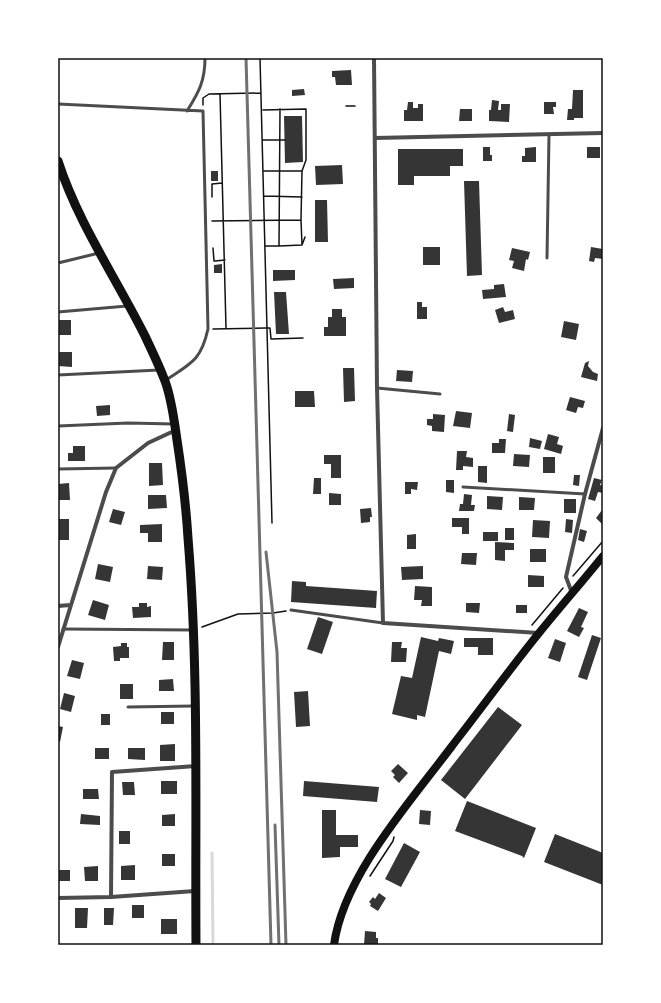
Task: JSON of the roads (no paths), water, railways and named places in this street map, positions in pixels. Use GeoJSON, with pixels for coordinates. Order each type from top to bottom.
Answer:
{"type":"FeatureCollection","features":[{"type":"Feature","properties":{"kind":"main road"},"geometry":{"type":"LineString","coordinates":[[58,161],[64,181],[99,252],[129,306],[165,381],[176,427],[186,503],[193,630],[196,766],[196,945]]}},
{"type":"Feature","properties":{"kind":"main road"},"geometry":{"type":"LineString","coordinates":[[334,945],[336,933],[345,906],[357,881],[377,848],[404,809],[539,633],[603,556]]}},
{"type":"Feature","properties":{"kind":"street"},"geometry":{"type":"LineString","coordinates":[[374,58],[377,388],[383,623],[539,633]]}},
{"type":"Feature","properties":{"kind":"street"},"geometry":{"type":"LineString","coordinates":[[375,138],[603,133]]}},
{"type":"Feature","properties":{"kind":"street"},"geometry":{"type":"LineString","coordinates":[[58,647],[106,492],[116,468],[148,443],[176,427]]}},
{"type":"Feature","properties":{"kind":"street"},"geometry":{"type":"LineString","coordinates":[[572,594],[566,577],[585,494],[603,428]]}},
{"type":"Feature","properties":{"kind":"street"},"geometry":{"type":"LineString","coordinates":[[58,606],[70,606]]}},
{"type":"Feature","properties":{"kind":"street"},"geometry":{"type":"LineString","coordinates":[[111,897],[112,772],[196,766]]}},
{"type":"Feature","properties":{"kind":"street"},"geometry":{"type":"LineString","coordinates":[[58,898],[111,897],[196,891]]}},
{"type":"Feature","properties":{"kind":"lane"},"geometry":{"type":"LineString","coordinates":[[187,111],[198,93],[203,80],[205,58]]}},
{"type":"Feature","properties":{"kind":"lane"},"geometry":{"type":"LineString","coordinates":[[58,104],[203,111],[208,329],[204,344],[196,359],[165,381]]}},
{"type":"Feature","properties":{"kind":"lane"},"geometry":{"type":"LineString","coordinates":[[547,258],[549,135]]}},
{"type":"Feature","properties":{"kind":"lane"},"geometry":{"type":"LineString","coordinates":[[58,263],[99,252]]}},
{"type":"Feature","properties":{"kind":"lane"},"geometry":{"type":"LineString","coordinates":[[58,312],[129,306]]}},
{"type":"Feature","properties":{"kind":"lane"},"geometry":{"type":"LineString","coordinates":[[58,376],[160,370]]}},
{"type":"Feature","properties":{"kind":"lane"},"geometry":{"type":"LineString","coordinates":[[377,388],[440,394]]}},
{"type":"Feature","properties":{"kind":"lane"},"geometry":{"type":"LineString","coordinates":[[58,426],[128,423],[176,427]]}},
{"type":"Feature","properties":{"kind":"lane"},"geometry":{"type":"LineString","coordinates":[[58,469],[116,468]]}},
{"type":"Feature","properties":{"kind":"lane"},"geometry":{"type":"LineString","coordinates":[[463,487],[585,494]]}},
{"type":"Feature","properties":{"kind":"lane"},"geometry":{"type":"LineString","coordinates":[[291,610],[383,623]]}},
{"type":"Feature","properties":{"kind":"lane"},"geometry":{"type":"LineString","coordinates":[[63,629],[193,630]]}},
{"type":"Feature","properties":{"kind":"lane"},"geometry":{"type":"LineString","coordinates":[[128,706],[195,706]]}},
{"type":"Feature","properties":{"kind":"waterway"},"geometry":{"type":"LineString","coordinates":[[212,853],[213,945]]}},
{"type":"Feature","properties":{"kind":"railway"},"geometry":{"type":"LineString","coordinates":[[246,58],[271,945]]}},
{"type":"Feature","properties":{"kind":"railway"},"geometry":{"type":"LineString","coordinates":[[266,552],[277,652],[286,945]]}},
{"type":"Feature","properties":{"kind":"railway"},"geometry":{"type":"LineString","coordinates":[[275,825],[279,945]]}}]}
